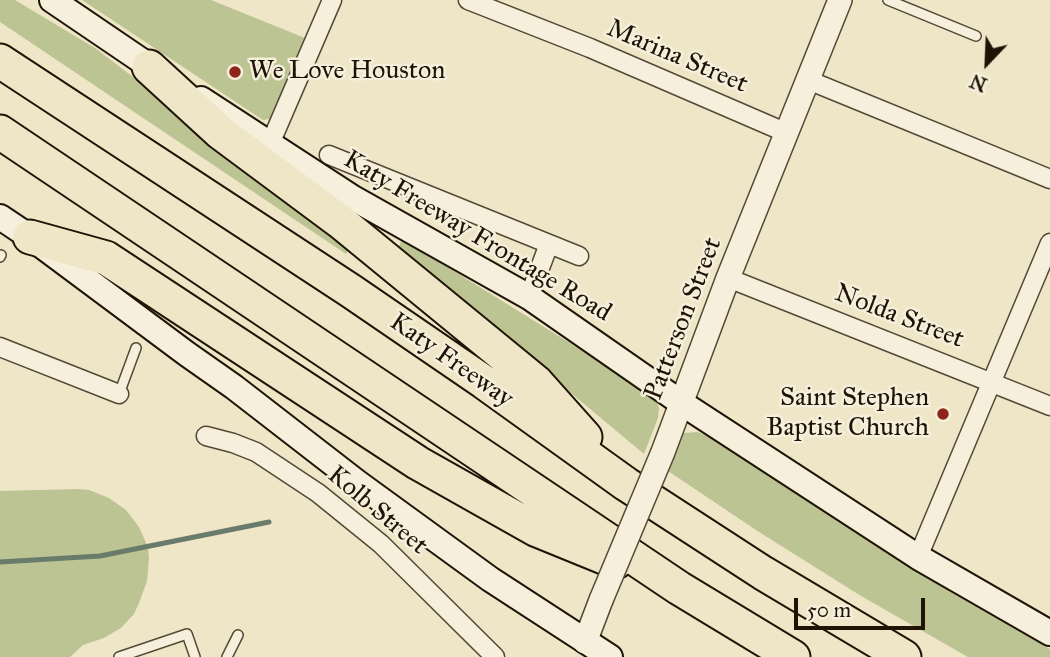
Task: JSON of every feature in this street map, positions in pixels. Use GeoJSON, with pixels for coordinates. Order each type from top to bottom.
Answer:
{"type":"FeatureCollection","features":[{"type":"Feature","properties":{"kind":"highway","name":"Katy Freeway"},"geometry":{"type":"LineString","coordinates":[[0,61],[373,306],[626,484],[763,573],[904,657]]}},
{"type":"Feature","properties":{"kind":"highway"},"geometry":{"type":"LineString","coordinates":[[149,67],[221,133],[342,223],[536,382],[626,484]]}},
{"type":"Feature","properties":{"kind":"highway"},"geometry":{"type":"LineString","coordinates":[[0,132],[679,587],[793,657]]}},
{"type":"Feature","properties":{"kind":"highway"},"geometry":{"type":"LineString","coordinates":[[30,236],[106,258],[430,470],[535,529],[679,587]]}},
{"type":"Feature","properties":{"kind":"main road","name":"Katy Freeway Frontage Road"},"geometry":{"type":"LineString","coordinates":[[52,0],[149,67],[353,198],[529,297],[682,404],[918,557],[1050,633]]}},
{"type":"Feature","properties":{"kind":"main road"},"geometry":{"type":"LineString","coordinates":[[0,217],[30,236],[234,387],[582,650],[610,657]]}},
{"type":"Feature","properties":{"kind":"street"},"geometry":{"type":"LineString","coordinates":[[270,144],[332,0]]}},
{"type":"Feature","properties":{"kind":"street","name":"Marina Street"},"geometry":{"type":"LineString","coordinates":[[468,0],[590,48],[787,134]]}},
{"type":"Feature","properties":{"kind":"street","name":"Patterson Street"},"geometry":{"type":"LineString","coordinates":[[582,650],[663,452],[728,278],[840,0]]}},
{"type":"Feature","properties":{"kind":"street"},"geometry":{"type":"LineString","coordinates":[[808,80],[1050,179]]}},
{"type":"Feature","properties":{"kind":"street"},"geometry":{"type":"LineString","coordinates":[[329,155],[579,256]]}},
{"type":"Feature","properties":{"kind":"street"},"geometry":{"type":"LineString","coordinates":[[918,557],[1050,243]]}},
{"type":"Feature","properties":{"kind":"street"},"geometry":{"type":"LineString","coordinates":[[529,297],[549,244]]}},
{"type":"Feature","properties":{"kind":"street","name":"Nolda Street"},"geometry":{"type":"LineString","coordinates":[[728,278],[1050,406]]}},
{"type":"Feature","properties":{"kind":"street"},"geometry":{"type":"LineString","coordinates":[[0,347],[119,394]]}},
{"type":"Feature","properties":{"kind":"street","name":"Kolb Street"},"geometry":{"type":"LineString","coordinates":[[206,436],[256,452],[318,493],[381,544],[495,657]]}},
{"type":"Feature","properties":{"kind":"lane"},"geometry":{"type":"LineString","coordinates":[[888,0],[976,36]]}},
{"type":"Feature","properties":{"kind":"lane"},"geometry":{"type":"LineString","coordinates":[[119,394],[136,348]]}},
{"type":"Feature","properties":{"kind":"lane"},"geometry":{"type":"LineString","coordinates":[[119,657],[187,634],[195,657]]}},
{"type":"Feature","properties":{"kind":"lane"},"geometry":{"type":"LineString","coordinates":[[227,657],[238,635]]}},
{"type":"Feature","properties":{"kind":"green space"},"geometry":{"type":"Polygon","coordinates":[[[0,0],[15,0],[95,48],[352,244],[346,254],[0,22],[0,0]]]}},
{"type":"Feature","properties":{"kind":"green space"},"geometry":{"type":"Polygon","coordinates":[[[82,0],[211,0],[310,40],[275,114],[263,120],[82,0]]]}},
{"type":"Feature","properties":{"kind":"green space"},"geometry":{"type":"Polygon","coordinates":[[[402,239],[654,395],[659,408],[658,418],[644,454],[398,249],[402,239]]]}},
{"type":"Feature","properties":{"kind":"green space"},"geometry":{"type":"Polygon","coordinates":[[[698,432],[727,445],[952,593],[1050,649],[1050,657],[968,657],[861,596],[759,532],[668,471],[683,433],[698,432]]]}},
{"type":"Feature","properties":{"kind":"green space"},"geometry":{"type":"Polygon","coordinates":[[[89,490],[109,498],[126,510],[139,527],[148,547],[147,581],[134,614],[121,628],[104,638],[83,645],[70,657],[0,657],[0,491],[89,490]]]}},
{"type":"Feature","properties":{"kind":"waterway"},"geometry":{"type":"LineString","coordinates":[[0,562],[100,556],[269,522]]}},
{"type":"Feature","properties":{"kind":"place","name":"We Love Houston"},"geometry":{"type":"Point","coordinates":[235,72]}},
{"type":"Feature","properties":{"kind":"place","name":"Saint Stephen Baptist Church"},"geometry":{"type":"Point","coordinates":[943,414]}}]}
